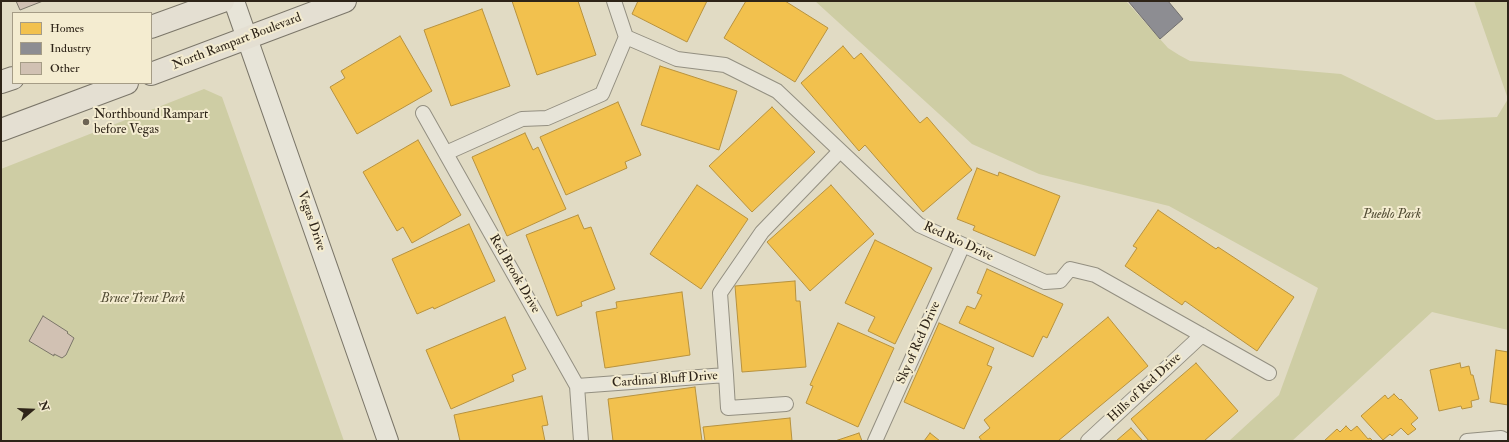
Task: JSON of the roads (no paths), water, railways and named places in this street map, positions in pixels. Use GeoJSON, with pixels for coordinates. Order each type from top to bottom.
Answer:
{"type":"FeatureCollection","features":[{"type":"Feature","properties":{"kind":"main road"},"geometry":{"type":"LineString","coordinates":[[152,28],[224,1]]}},
{"type":"Feature","properties":{"kind":"main road","name":"Vegas Drive"},"geometry":{"type":"LineString","coordinates":[[234,1],[388,441]]}},
{"type":"Feature","properties":{"kind":"main road","name":"North Rampart Boulevard"},"geometry":{"type":"LineString","coordinates":[[152,74],[345,1]]}},
{"type":"Feature","properties":{"kind":"main road"},"geometry":{"type":"LineString","coordinates":[[1,82],[12,78]]}},
{"type":"Feature","properties":{"kind":"main road"},"geometry":{"type":"LineString","coordinates":[[1,130],[124,84]]}},
{"type":"Feature","properties":{"kind":"street"},"geometry":{"type":"LineString","coordinates":[[446,153],[522,119],[547,118],[602,94],[626,37],[614,1]]}},
{"type":"Feature","properties":{"kind":"street","name":"Red Rio Drive"},"geometry":{"type":"LineString","coordinates":[[626,37],[676,60],[726,65],[777,91],[919,225],[1045,282],[1060,281],[1070,269],[1095,275],[1269,373]]}},
{"type":"Feature","properties":{"kind":"street","name":"Red Brook Drive"},"geometry":{"type":"LineString","coordinates":[[423,113],[577,386],[581,441]]}},
{"type":"Feature","properties":{"kind":"street","name":"Cardinal Bluff Drive"},"geometry":{"type":"LineString","coordinates":[[577,386],[726,375],[720,293],[762,232],[840,151]]}},
{"type":"Feature","properties":{"kind":"street","name":"Sky of Red Drive"},"geometry":{"type":"LineString","coordinates":[[875,441],[963,245]]}},
{"type":"Feature","properties":{"kind":"street","name":"Hills of Red Drive"},"geometry":{"type":"LineString","coordinates":[[1088,441],[1202,335]]}},
{"type":"Feature","properties":{"kind":"street"},"geometry":{"type":"LineString","coordinates":[[726,375],[728,408],[786,404]]}},
{"type":"Feature","properties":{"kind":"street"},"geometry":{"type":"LineString","coordinates":[[1467,441],[1504,440]]}},
{"type":"Feature","properties":{"kind":"place","name":"Northbound Rampart before Vegas"},"geometry":{"type":"Point","coordinates":[86,122]}},
{"type":"Feature","properties":{"kind":"park label","name":"Pueblo Park"},"geometry":{"type":"Point","coordinates":[1392,215]}},
{"type":"Feature","properties":{"kind":"park label","name":"Bruce Trent Park"},"geometry":{"type":"Point","coordinates":[143,299]}}]}
